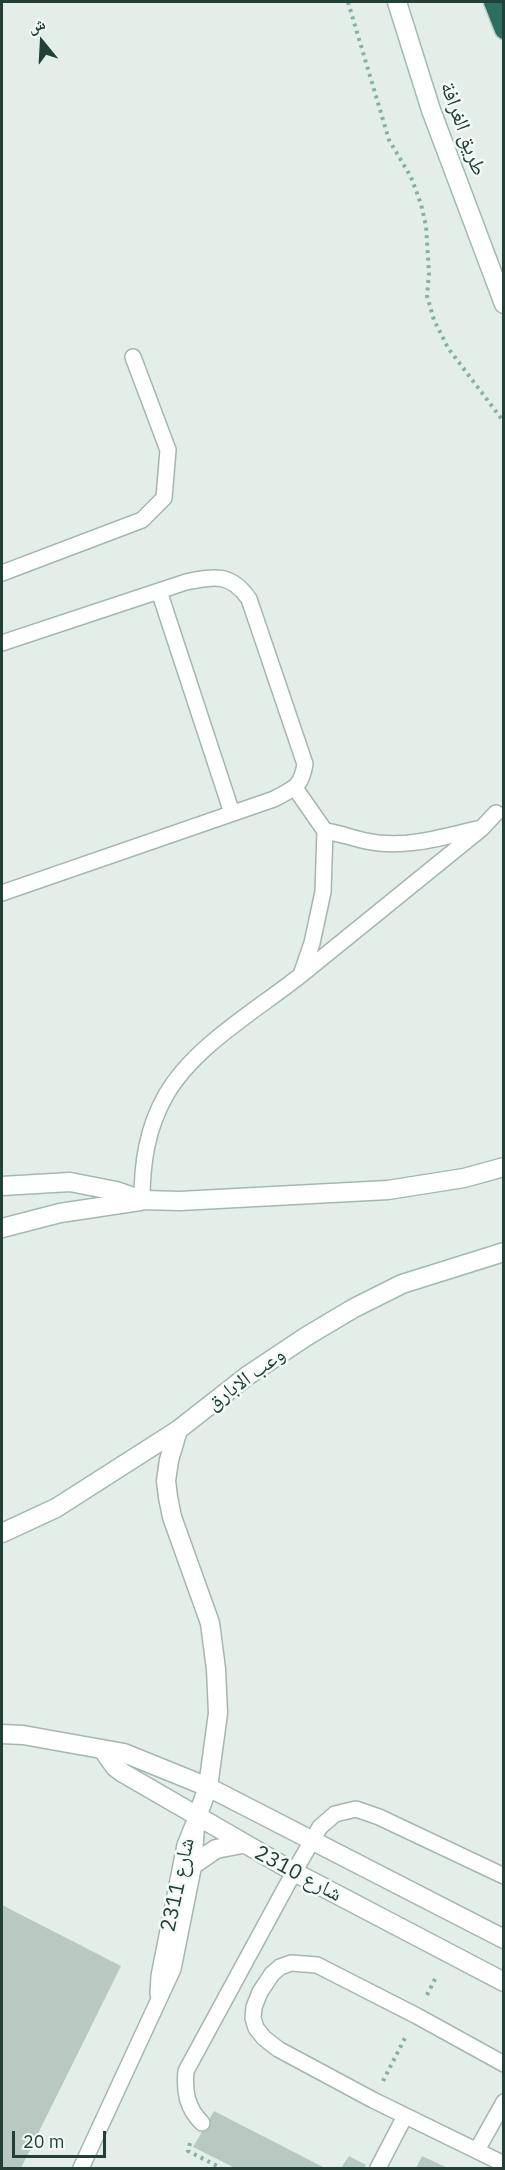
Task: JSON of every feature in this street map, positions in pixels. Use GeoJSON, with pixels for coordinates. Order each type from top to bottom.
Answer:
{"type":"FeatureCollection","features":[{"type":"Feature","properties":{"kind":"highway"},"geometry":{"type":"LineString","coordinates":[[493,2],[504,30]]}},
{"type":"Feature","properties":{"kind":"street","name":"طريق الغرافة"},"geometry":{"type":"LineString","coordinates":[[397,2],[431,110],[504,304]]}},
{"type":"Feature","properties":{"kind":"street"},"geometry":{"type":"LineString","coordinates":[[2,1228],[60,1213],[142,1200],[180,1201],[388,1190],[464,1178],[504,1167]]}},
{"type":"Feature","properties":{"kind":"street"},"geometry":{"type":"LineString","coordinates":[[2,1186],[70,1182],[116,1191],[142,1200]]}},
{"type":"Feature","properties":{"kind":"street","name":"وعب الابارق"},"geometry":{"type":"LineString","coordinates":[[2,1533],[56,1508],[178,1430],[247,1377],[307,1336],[354,1308],[402,1284],[504,1252]]}},
{"type":"Feature","properties":{"kind":"street"},"geometry":{"type":"LineString","coordinates":[[178,1430],[169,1460],[166,1481],[168,1497],[175,1526],[210,1623],[216,1669],[218,1713],[208,1787],[197,1816]]}},
{"type":"Feature","properties":{"kind":"street","name":"شارع 2310"},"geometry":{"type":"LineString","coordinates":[[2,1734],[23,1735],[134,1755],[208,1787],[504,1939]]}},
{"type":"Feature","properties":{"kind":"street","name":"شارع 2310"},"geometry":{"type":"LineString","coordinates":[[103,1750],[115,1767],[123,1773],[242,1844],[504,1982]]}},
{"type":"Feature","properties":{"kind":"street"},"geometry":{"type":"LineString","coordinates":[[194,1864],[216,1850],[242,1844]]}},
{"type":"Feature","properties":{"kind":"lane"},"geometry":{"type":"LineString","coordinates":[[2,573],[142,520],[164,498],[168,450],[132,357]]}},
{"type":"Feature","properties":{"kind":"lane"},"geometry":{"type":"LineString","coordinates":[[2,644],[159,591],[204,578],[225,578],[241,587],[249,599],[305,764],[303,778],[295,788],[274,799],[2,893]]}},
{"type":"Feature","properties":{"kind":"lane"},"geometry":{"type":"LineString","coordinates":[[159,591],[232,813]]}},
{"type":"Feature","properties":{"kind":"lane"},"geometry":{"type":"LineString","coordinates":[[295,788],[325,831],[323,892],[312,943],[300,976]]}},
{"type":"Feature","properties":{"kind":"lane"},"geometry":{"type":"LineString","coordinates":[[142,1200],[142,1173],[146,1146],[154,1120],[166,1095],[181,1073],[200,1053],[300,976],[481,828],[496,813]]}},
{"type":"Feature","properties":{"kind":"lane"},"geometry":{"type":"LineString","coordinates":[[325,831],[367,841],[400,844],[428,841],[481,828]]}},
{"type":"Feature","properties":{"kind":"lane"},"geometry":{"type":"LineString","coordinates":[[202,2123],[194,2115],[187,2100],[184,2085],[186,2071],[320,1827],[335,1814],[356,1809],[379,1817],[504,1876]]}},
{"type":"Feature","properties":{"kind":"lane","name":"شارع 2311"},"geometry":{"type":"LineString","coordinates":[[81,2169],[173,1969],[194,1864],[197,1816]]}},
{"type":"Feature","properties":{"kind":"lane","name":"شارع 2311"},"geometry":{"type":"LineString","coordinates":[[158,2001],[159,1976],[185,1845],[197,1816]]}},
{"type":"Feature","properties":{"kind":"lane"},"geometry":{"type":"LineString","coordinates":[[504,2064],[317,1965],[291,1963],[280,1967],[272,1974],[260,1992],[253,2018],[256,2028],[264,2038],[278,2049],[373,2100],[504,2164]]}},
{"type":"Feature","properties":{"kind":"lane"},"geometry":{"type":"LineString","coordinates":[[477,2150],[504,2102]]}},
{"type":"Feature","properties":{"kind":"lane"},"geometry":{"type":"LineString","coordinates":[[378,2169],[405,2116]]}},
{"type":"Feature","properties":{"kind":"path"},"geometry":{"type":"LineString","coordinates":[[348,2],[388,140],[411,177],[421,204],[426,226],[429,273],[427,296],[434,320],[448,348],[504,422]]}},
{"type":"Feature","properties":{"kind":"path"},"geometry":{"type":"LineString","coordinates":[[373,2100],[448,1952]]}},
{"type":"Feature","properties":{"kind":"path"},"geometry":{"type":"LineString","coordinates":[[207,2161],[221,2169]]}},
{"type":"Feature","properties":{"kind":"building"},"geometry":{"type":"Polygon","coordinates":[[[2,1905],[121,1966],[21,2168],[2,2168],[2,1905]]]}},
{"type":"Feature","properties":{"kind":"building"},"geometry":{"type":"Polygon","coordinates":[[[214,2111],[325,2168],[235,2168],[193,2147],[214,2111]]]}},
{"type":"Feature","properties":{"kind":"building"},"geometry":{"type":"Polygon","coordinates":[[[349,2156],[366,2165],[364,2168],[341,2168],[349,2156]]]}},
{"type":"Feature","properties":{"kind":"building"},"geometry":{"type":"Polygon","coordinates":[[[422,2156],[448,2168],[416,2168],[422,2156]]]}}]}
